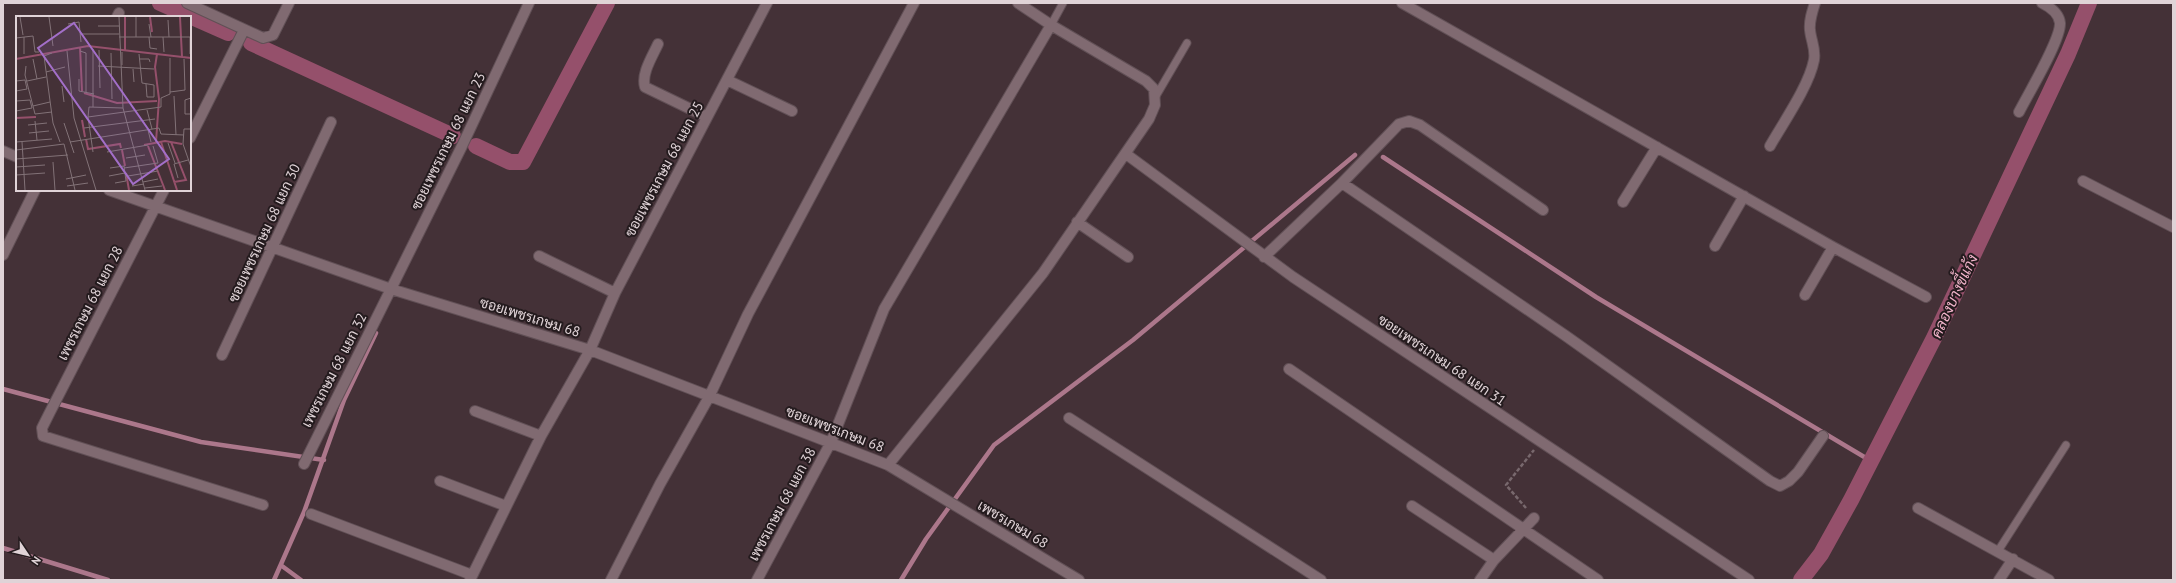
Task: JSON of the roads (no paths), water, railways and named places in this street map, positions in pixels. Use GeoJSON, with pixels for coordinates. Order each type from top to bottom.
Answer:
{"type":"FeatureCollection","features":[{"type":"Feature","properties":{"kind":"street"},"geometry":{"type":"LineString","coordinates":[[187,3],[263,38],[273,36],[289,3]]}},
{"type":"Feature","properties":{"kind":"street","name":"ซอยเพชรเกษม 68 แยก 23"},"geometry":{"type":"LineString","coordinates":[[390,289],[462,146],[528,3]]}},
{"type":"Feature","properties":{"kind":"street","name":"ซอยเพชรเกษม 68 แยก 25"},"geometry":{"type":"LineString","coordinates":[[471,578],[541,436],[590,350],[615,293],[767,3]]}},
{"type":"Feature","properties":{"kind":"street"},"geometry":{"type":"LineString","coordinates":[[611,580],[660,484],[709,397],[748,314],[914,3]]}},
{"type":"Feature","properties":{"kind":"street"},"geometry":{"type":"LineString","coordinates":[[888,465],[1043,273],[1077,222],[1126,154],[1155,105],[1156,96],[1154,89],[1146,81],[1051,25],[1018,3]]}},
{"type":"Feature","properties":{"kind":"street"},"geometry":{"type":"LineString","coordinates":[[1402,3],[1416,6],[1657,147],[1833,247],[1926,296]]}},
{"type":"Feature","properties":{"kind":"street"},"geometry":{"type":"LineString","coordinates":[[1770,146],[1802,89],[1814,63],[1815,52],[1810,24],[1815,3]]}},
{"type":"Feature","properties":{"kind":"street"},"geometry":{"type":"LineString","coordinates":[[2019,112],[2052,49],[2060,24],[2058,15],[2042,3]]}},
{"type":"Feature","properties":{"kind":"street","name":"เพชรเกษม 68 แยก 38"},"geometry":{"type":"LineString","coordinates":[[757,580],[830,442],[884,309],[1051,25]]}},
{"type":"Feature","properties":{"kind":"street"},"geometry":{"type":"LineString","coordinates":[[191,136],[244,30]]}},
{"type":"Feature","properties":{"kind":"street"},"geometry":{"type":"LineString","coordinates":[[658,44],[646,71],[644,83],[645,87],[707,117]]}},
{"type":"Feature","properties":{"kind":"street"},"geometry":{"type":"LineString","coordinates":[[726,80],[792,111]]}},
{"type":"Feature","properties":{"kind":"street"},"geometry":{"type":"LineString","coordinates":[[1264,257],[1342,183],[1399,124],[1409,121],[1420,125],[1543,210]]}},
{"type":"Feature","properties":{"kind":"street","name":"ซอยเพชรเกษม 68 แยก 30"},"geometry":{"type":"LineString","coordinates":[[222,355],[331,122]]}},
{"type":"Feature","properties":{"kind":"street"},"geometry":{"type":"LineString","coordinates":[[1623,202],[1657,147]]}},
{"type":"Feature","properties":{"kind":"street"},"geometry":{"type":"LineString","coordinates":[[3,151],[16,157]]}},
{"type":"Feature","properties":{"kind":"street","name":"ซอยเพชรเกษม 68 แยก 31"},"geometry":{"type":"LineString","coordinates":[[1126,154],[1264,257],[1749,580]]}},
{"type":"Feature","properties":{"kind":"street"},"geometry":{"type":"LineString","coordinates":[[2083,181],[2173,227]]}},
{"type":"Feature","properties":{"kind":"street"},"geometry":{"type":"LineString","coordinates":[[1342,183],[1566,336],[1770,482],[1780,486],[1789,481],[1823,436]]}},
{"type":"Feature","properties":{"kind":"street"},"geometry":{"type":"LineString","coordinates":[[3,255],[35,191]]}},
{"type":"Feature","properties":{"kind":"street","name":"ซอยเพชรเกษม 68"},"geometry":{"type":"LineString","coordinates":[[111,191],[272,249],[390,289],[590,350],[888,465],[934,493]]}},
{"type":"Feature","properties":{"kind":"street","name":"เพชรเกษม 68 แยก 28"},"geometry":{"type":"LineString","coordinates":[[164,191],[42,428],[43,436],[263,504]]}},
{"type":"Feature","properties":{"kind":"street"},"geometry":{"type":"LineString","coordinates":[[1715,246],[1744,196]]}},
{"type":"Feature","properties":{"kind":"street"},"geometry":{"type":"LineString","coordinates":[[1077,222],[1128,257]]}},
{"type":"Feature","properties":{"kind":"street"},"geometry":{"type":"LineString","coordinates":[[1805,295],[1833,247]]}},
{"type":"Feature","properties":{"kind":"street"},"geometry":{"type":"LineString","coordinates":[[539,256],[615,293]]}},
{"type":"Feature","properties":{"kind":"street","name":"เพชรเกษม 68 แยก 32"},"geometry":{"type":"LineString","coordinates":[[304,464],[390,289]]}},
{"type":"Feature","properties":{"kind":"street"},"geometry":{"type":"LineString","coordinates":[[1289,369],[1598,580]]}},
{"type":"Feature","properties":{"kind":"street"},"geometry":{"type":"LineString","coordinates":[[475,410],[541,436]]}},
{"type":"Feature","properties":{"kind":"street"},"geometry":{"type":"LineString","coordinates":[[1069,418],[1321,580]]}},
{"type":"Feature","properties":{"kind":"street"},"geometry":{"type":"LineString","coordinates":[[440,481],[506,506]]}},
{"type":"Feature","properties":{"kind":"street","name":"เพชรเกษม 68"},"geometry":{"type":"LineString","coordinates":[[934,493],[1079,580]]}},
{"type":"Feature","properties":{"kind":"street"},"geometry":{"type":"LineString","coordinates":[[1412,506],[1494,560]]}},
{"type":"Feature","properties":{"kind":"street"},"geometry":{"type":"LineString","coordinates":[[1918,508],[2049,580]]}},
{"type":"Feature","properties":{"kind":"street"},"geometry":{"type":"LineString","coordinates":[[310,514],[471,578]]}},
{"type":"Feature","properties":{"kind":"street"},"geometry":{"type":"LineString","coordinates":[[1480,580],[1494,560],[1534,518]]}},
{"type":"Feature","properties":{"kind":"street"},"geometry":{"type":"LineString","coordinates":[[2000,580],[2013,560]]}},
{"type":"Feature","properties":{"kind":"lane"},"geometry":{"type":"LineString","coordinates":[[1051,25],[1063,3]]}},
{"type":"Feature","properties":{"kind":"lane"},"geometry":{"type":"LineString","coordinates":[[1156,96],[1187,43]]}},
{"type":"Feature","properties":{"kind":"lane"},"geometry":{"type":"LineString","coordinates":[[1998,552],[2066,445]]}},
{"type":"Feature","properties":{"kind":"waterway"},"geometry":{"type":"LineString","coordinates":[[160,3],[189,16]]}},
{"type":"Feature","properties":{"kind":"waterway"},"geometry":{"type":"LineString","coordinates":[[476,146],[510,162],[523,162],[607,3]]}},
{"type":"Feature","properties":{"kind":"waterway","name":"คลองบางขี้แก้ง"},"geometry":{"type":"LineString","coordinates":[[1801,580],[1821,554],[1851,500],[1934,338],[2068,54],[2089,3]]}},
{"type":"Feature","properties":{"kind":"waterway"},"geometry":{"type":"LineString","coordinates":[[191,17],[228,33]]}},
{"type":"Feature","properties":{"kind":"waterway"},"geometry":{"type":"LineString","coordinates":[[251,43],[453,136]]}},
{"type":"Feature","properties":{"kind":"waterway"},"geometry":{"type":"LineString","coordinates":[[901,580],[926,539],[994,445],[1133,340],[1355,155]]}},
{"type":"Feature","properties":{"kind":"waterway"},"geometry":{"type":"LineString","coordinates":[[1383,157],[1596,297],[1871,461]]}},
{"type":"Feature","properties":{"kind":"waterway"},"geometry":{"type":"LineString","coordinates":[[274,580],[304,512],[344,400],[376,333]]}},
{"type":"Feature","properties":{"kind":"waterway"},"geometry":{"type":"LineString","coordinates":[[3,389],[201,442],[324,460]]}},
{"type":"Feature","properties":{"kind":"waterway"},"geometry":{"type":"LineString","coordinates":[[3,548],[108,580]]}},
{"type":"Feature","properties":{"kind":"waterway"},"geometry":{"type":"LineString","coordinates":[[282,566],[301,580]]}}]}
